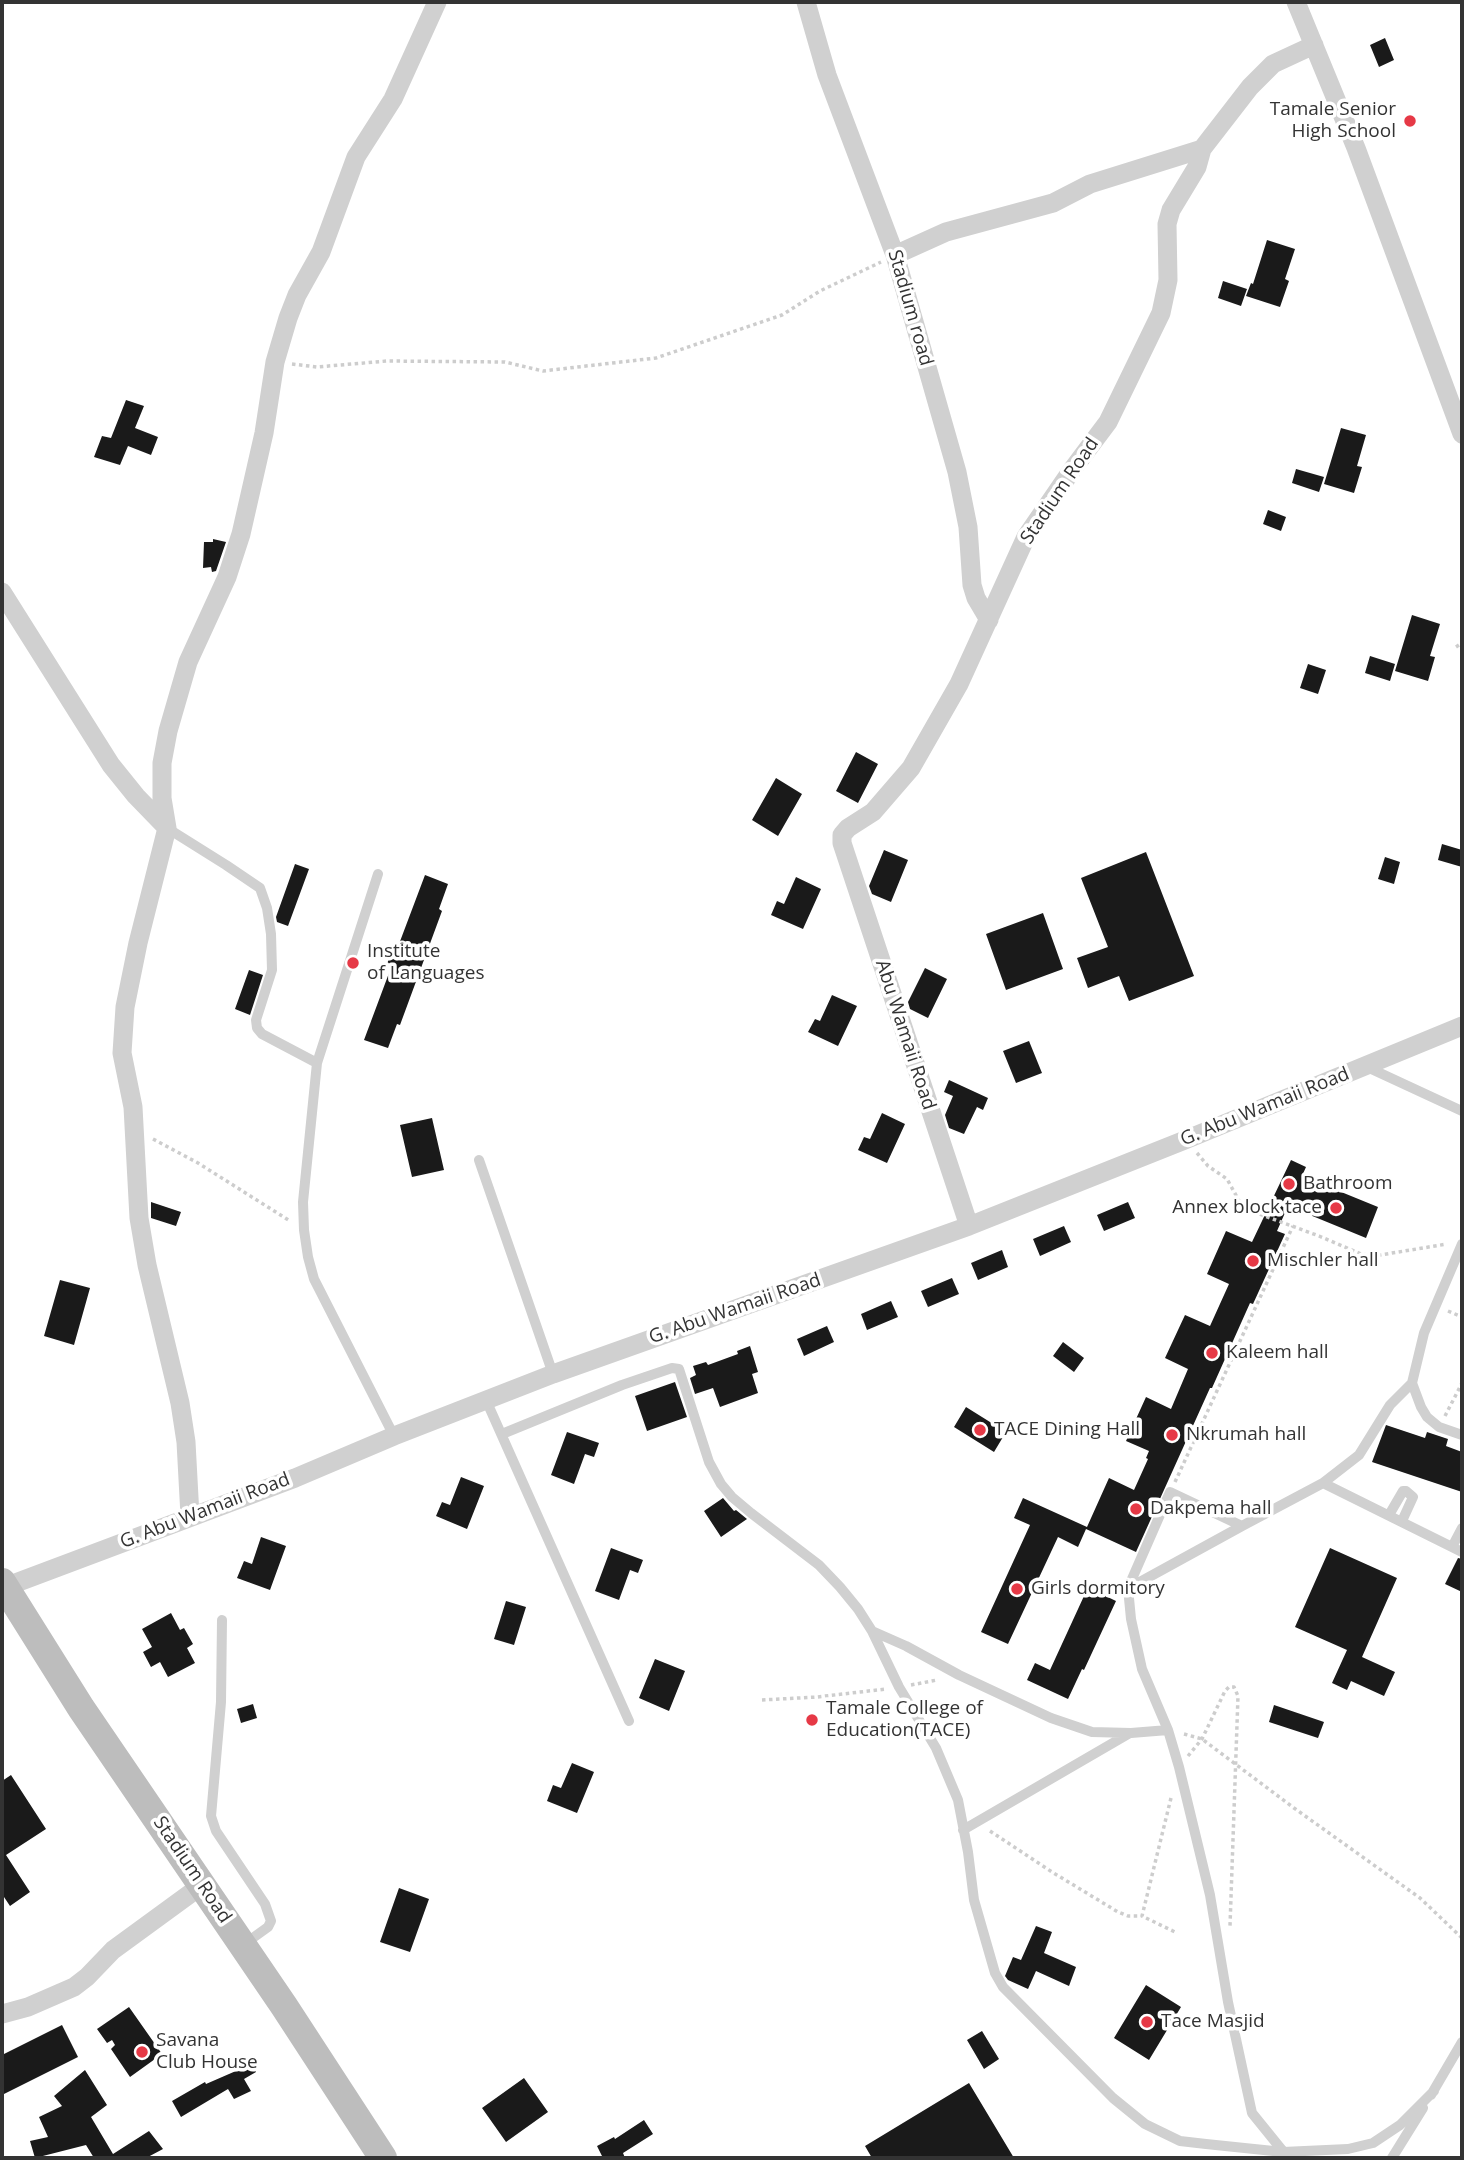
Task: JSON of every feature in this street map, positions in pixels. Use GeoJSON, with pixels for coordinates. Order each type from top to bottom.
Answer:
{"type":"FeatureCollection","features":[{"type":"Feature","properties":{"kind":"main road","name":"Stadium Road"},"geometry":{"type":"LineString","coordinates":[[4,1584],[81,1708],[243,1945],[383,2158]]}},
{"type":"Feature","properties":{"kind":"street"},"geometry":{"type":"LineString","coordinates":[[190,1516],[186,1442],[180,1403],[147,1265],[139,1218],[133,1107],[122,1053],[125,1007],[167,828],[162,798],[162,763],[168,731],[188,662],[227,578],[241,534],[264,433],[275,362],[288,318],[297,295],[321,252],[356,157],[393,99],[437,2]]}},
{"type":"Feature","properties":{"kind":"street","name":"Stadium road"},"geometry":{"type":"LineString","coordinates":[[806,2],[827,75],[895,255],[957,472],[968,527],[972,585],[989,620]]}},
{"type":"Feature","properties":{"kind":"street"},"geometry":{"type":"LineString","coordinates":[[1296,2],[1356,148],[1462,433]]}},
{"type":"Feature","properties":{"kind":"street","name":"Stadium Road"},"geometry":{"type":"LineString","coordinates":[[842,843],[842,835],[848,828],[873,813],[911,768],[958,684],[1026,537],[1108,422],[1161,313],[1168,280],[1167,224],[1171,209],[1197,167],[1202,149],[1250,87],[1273,64],[1314,45]]}},
{"type":"Feature","properties":{"kind":"street"},"geometry":{"type":"LineString","coordinates":[[895,255],[946,232],[1053,203],[1090,184],[1202,149]]}},
{"type":"Feature","properties":{"kind":"street"},"geometry":{"type":"LineString","coordinates":[[2,592],[111,765],[167,828]]}},
{"type":"Feature","properties":{"kind":"street","name":"Abu Wamaii Road"},"geometry":{"type":"LineString","coordinates":[[842,843],[969,1226]]}},
{"type":"Feature","properties":{"kind":"street","name":"G. Abu Wamaii Road"},"geometry":{"type":"LineString","coordinates":[[4,1584],[295,1478],[553,1374],[969,1226],[1462,1026]]}},
{"type":"Feature","properties":{"kind":"street"},"geometry":{"type":"LineString","coordinates":[[2,2014],[28,2007],[74,1987],[88,1977],[113,1950],[202,1885]]}},
{"type":"Feature","properties":{"kind":"lane"},"geometry":{"type":"LineString","coordinates":[[167,828],[260,888],[267,908],[271,934],[272,970],[256,1020],[257,1028],[262,1034],[317,1063]]}},
{"type":"Feature","properties":{"kind":"lane"},"geometry":{"type":"LineString","coordinates":[[378,874],[317,1063],[303,1202],[304,1230],[314,1279],[394,1436]]}},
{"type":"Feature","properties":{"kind":"lane"},"geometry":{"type":"LineString","coordinates":[[1365,1066],[1462,1111]]}},
{"type":"Feature","properties":{"kind":"lane"},"geometry":{"type":"LineString","coordinates":[[479,1160],[553,1374]]}},
{"type":"Feature","properties":{"kind":"lane"},"geometry":{"type":"LineString","coordinates":[[1128,1588],[1323,1483],[1359,1455],[1390,1405],[1412,1382],[1424,1333],[1462,1244]]}},
{"type":"Feature","properties":{"kind":"lane"},"geometry":{"type":"LineString","coordinates":[[502,1434],[622,1385],[672,1368],[679,1369],[709,1462],[721,1484],[751,1513],[819,1565],[858,1609],[899,1687],[936,1748],[958,1800],[974,1900],[991,1961],[1003,1987],[1112,2098],[1145,2124],[1180,2141],[1286,2155],[1348,2149],[1373,2143],[1400,2125],[1434,2091]]}},
{"type":"Feature","properties":{"kind":"lane"},"geometry":{"type":"LineString","coordinates":[[1412,1382],[1427,1417],[1439,1427],[1462,1435]]}},
{"type":"Feature","properties":{"kind":"lane"},"geometry":{"type":"LineString","coordinates":[[486,1400],[629,1721]]}},
{"type":"Feature","properties":{"kind":"lane"},"geometry":{"type":"LineString","coordinates":[[1323,1483],[1462,1552]]}},
{"type":"Feature","properties":{"kind":"lane"},"geometry":{"type":"LineString","coordinates":[[1389,1515],[1403,1491],[1406,1491],[1413,1497],[1402,1521]]}},
{"type":"Feature","properties":{"kind":"lane"},"geometry":{"type":"LineString","coordinates":[[1242,1526],[1170,1492],[1128,1588],[1131,1619],[1142,1669],[1168,1730],[1210,1895],[1228,2002],[1252,2113],[1286,2155]]}},
{"type":"Feature","properties":{"kind":"lane"},"geometry":{"type":"LineString","coordinates":[[1452,1547],[1462,1528]]}},
{"type":"Feature","properties":{"kind":"lane"},"geometry":{"type":"LineString","coordinates":[[222,1620],[221,1702],[211,1816],[216,1831],[265,1904],[271,1921],[268,1927],[243,1945]]}},
{"type":"Feature","properties":{"kind":"lane"},"geometry":{"type":"LineString","coordinates":[[872,1632],[906,1646],[959,1675],[1051,1718],[1092,1732],[1168,1730]]}},
{"type":"Feature","properties":{"kind":"lane"},"geometry":{"type":"LineString","coordinates":[[963,1830],[1131,1733]]}},
{"type":"Feature","properties":{"kind":"lane"},"geometry":{"type":"LineString","coordinates":[[1392,2158],[1462,2042]]}},
{"type":"Feature","properties":{"kind":"path"},"geometry":{"type":"LineString","coordinates":[[275,362],[317,367],[387,361],[505,362],[543,370],[656,358],[782,314],[820,291],[895,255]]}},
{"type":"Feature","properties":{"kind":"path"},"geometry":{"type":"LineString","coordinates":[[1456,647],[1462,643]]}},
{"type":"Feature","properties":{"kind":"path"},"geometry":{"type":"LineString","coordinates":[[133,1107],[145,1135],[261,1201],[304,1230]]}},
{"type":"Feature","properties":{"kind":"path"},"geometry":{"type":"LineString","coordinates":[[1185,1140],[1208,1166],[1227,1179],[1244,1208],[1366,1255],[1450,1244]]}},
{"type":"Feature","properties":{"kind":"path"},"geometry":{"type":"LineString","coordinates":[[1170,1492],[1293,1226]]}},
{"type":"Feature","properties":{"kind":"path"},"geometry":{"type":"LineString","coordinates":[[1439,1427],[1462,1383]]}},
{"type":"Feature","properties":{"kind":"path"},"geometry":{"type":"LineString","coordinates":[[762,1700],[817,1697],[899,1687],[959,1675]]}},
{"type":"Feature","properties":{"kind":"path"},"geometry":{"type":"LineString","coordinates":[[1168,1730],[1202,1739],[1420,1898],[1462,1938]]}},
{"type":"Feature","properties":{"kind":"path"},"geometry":{"type":"LineString","coordinates":[[976,1822],[1118,1912],[1128,1916],[1142,1916]]}},
{"type":"Feature","properties":{"kind":"building"},"geometry":{"type":"Polygon","coordinates":[[[1385,38],[1394,60],[1379,67],[1370,45],[1385,38]]]}},
{"type":"Feature","properties":{"kind":"building"},"geometry":{"type":"Polygon","coordinates":[[[1267,240],[1295,249],[1285,279],[1289,281],[1280,307],[1246,296],[1251,283],[1253,284],[1267,240]]]}},
{"type":"Feature","properties":{"kind":"building"},"geometry":{"type":"Polygon","coordinates":[[[1223,281],[1247,289],[1241,306],[1218,298],[1223,281]]]}},
{"type":"Feature","properties":{"kind":"building"},"geometry":{"type":"Polygon","coordinates":[[[126,400],[144,406],[135,428],[158,437],[151,455],[128,446],[120,465],[94,457],[102,436],[111,438],[126,400]]]}},
{"type":"Feature","properties":{"kind":"building"},"geometry":{"type":"Polygon","coordinates":[[[1341,428],[1366,435],[1357,466],[1362,467],[1354,493],[1324,484],[1341,428]]]}},
{"type":"Feature","properties":{"kind":"building"},"geometry":{"type":"Polygon","coordinates":[[[1296,469],[1324,477],[1319,492],[1292,483],[1296,469]]]}},
{"type":"Feature","properties":{"kind":"building"},"geometry":{"type":"Polygon","coordinates":[[[1268,510],[1286,517],[1281,531],[1263,524],[1268,510]]]}},
{"type":"Feature","properties":{"kind":"building"},"geometry":{"type":"Polygon","coordinates":[[[213,539],[226,542],[216,571],[212,572],[211,567],[203,568],[204,542],[213,542],[213,539]]]}},
{"type":"Feature","properties":{"kind":"building"},"geometry":{"type":"Polygon","coordinates":[[[1412,615],[1440,624],[1430,656],[1435,657],[1428,681],[1395,671],[1412,615]]]}},
{"type":"Feature","properties":{"kind":"building"},"geometry":{"type":"Polygon","coordinates":[[[1370,656],[1395,664],[1390,681],[1365,673],[1370,656]]]}},
{"type":"Feature","properties":{"kind":"building"},"geometry":{"type":"Polygon","coordinates":[[[1308,664],[1326,670],[1318,694],[1300,688],[1308,664]]]}},
{"type":"Feature","properties":{"kind":"building"},"geometry":{"type":"Polygon","coordinates":[[[856,752],[878,764],[858,803],[836,791],[856,752]]]}},
{"type":"Feature","properties":{"kind":"building"},"geometry":{"type":"Polygon","coordinates":[[[776,778],[802,794],[778,836],[752,820],[776,778]]]}},
{"type":"Feature","properties":{"kind":"building"},"geometry":{"type":"Polygon","coordinates":[[[1442,844],[1462,850],[1462,867],[1438,860],[1442,844]]]}},
{"type":"Feature","properties":{"kind":"building"},"geometry":{"type":"Polygon","coordinates":[[[884,850],[908,860],[891,902],[872,894],[869,886],[884,850]]]}},
{"type":"Feature","properties":{"kind":"building"},"geometry":{"type":"Polygon","coordinates":[[[1146,852],[1194,976],[1129,1001],[1119,976],[1088,988],[1077,958],[1108,947],[1081,878],[1146,852]]]}},
{"type":"Feature","properties":{"kind":"building"},"geometry":{"type":"Polygon","coordinates":[[[1385,857],[1400,862],[1394,884],[1378,879],[1385,857]]]}},
{"type":"Feature","properties":{"kind":"building"},"geometry":{"type":"Polygon","coordinates":[[[295,864],[309,869],[288,926],[277,922],[276,917],[295,864]]]}},
{"type":"Feature","properties":{"kind":"building"},"geometry":{"type":"Polygon","coordinates":[[[425,875],[448,884],[439,909],[442,911],[400,1025],[397,1024],[388,1048],[364,1040],[392,965],[387,964],[395,942],[399,944],[425,875]]]}},
{"type":"Feature","properties":{"kind":"building"},"geometry":{"type":"Polygon","coordinates":[[[796,877],[821,889],[803,929],[771,915],[777,901],[784,904],[796,877]]]}},
{"type":"Feature","properties":{"kind":"building"},"geometry":{"type":"Polygon","coordinates":[[[1043,913],[1063,969],[1006,990],[986,934],[1043,913]]]}},
{"type":"Feature","properties":{"kind":"building"},"geometry":{"type":"Polygon","coordinates":[[[925,968],[947,979],[928,1018],[910,1009],[908,1002],[925,968]]]}},
{"type":"Feature","properties":{"kind":"building"},"geometry":{"type":"Polygon","coordinates":[[[249,970],[263,975],[250,1015],[235,1009],[249,970]]]}},
{"type":"Feature","properties":{"kind":"building"},"geometry":{"type":"Polygon","coordinates":[[[832,995],[857,1006],[838,1046],[808,1032],[815,1019],[820,1021],[832,995]]]}},
{"type":"Feature","properties":{"kind":"building"},"geometry":{"type":"Polygon","coordinates":[[[1029,1041],[1042,1073],[1016,1083],[1003,1051],[1029,1041]]]}},
{"type":"Feature","properties":{"kind":"building"},"geometry":{"type":"Polygon","coordinates":[[[949,1080],[988,1098],[983,1110],[977,1107],[964,1134],[949,1128],[945,1115],[953,1096],[944,1092],[949,1080]]]}},
{"type":"Feature","properties":{"kind":"building"},"geometry":{"type":"Polygon","coordinates":[[[882,1113],[905,1124],[887,1163],[858,1150],[864,1137],[870,1139],[882,1113]]]}},
{"type":"Feature","properties":{"kind":"building"},"geometry":{"type":"Polygon","coordinates":[[[432,1118],[444,1170],[412,1177],[400,1125],[432,1118]]]}},
{"type":"Feature","properties":{"kind":"building"},"geometry":{"type":"Polygon","coordinates":[[[1291,1160],[1306,1167],[1302,1176],[1378,1207],[1366,1238],[1288,1206],[1277,1231],[1285,1234],[1210,1388],[1136,1552],[1086,1529],[1078,1547],[1058,1537],[1008,1644],[981,1632],[1030,1525],[1014,1518],[1023,1498],[1087,1527],[1109,1478],[1134,1490],[1149,1451],[1126,1441],[1146,1397],[1171,1409],[1188,1369],[1165,1358],[1185,1315],[1210,1326],[1229,1284],[1207,1274],[1226,1231],[1252,1242],[1291,1160]]]}},
{"type":"Feature","properties":{"kind":"building"},"geometry":{"type":"Polygon","coordinates":[[[151,1202],[181,1212],[176,1226],[151,1218],[151,1202]]]}},
{"type":"Feature","properties":{"kind":"building"},"geometry":{"type":"Polygon","coordinates":[[[1128,1202],[1135,1218],[1104,1231],[1097,1215],[1128,1202]]]}},
{"type":"Feature","properties":{"kind":"building"},"geometry":{"type":"Polygon","coordinates":[[[1064,1226],[1071,1242],[1040,1256],[1033,1239],[1064,1226]]]}},
{"type":"Feature","properties":{"kind":"building"},"geometry":{"type":"Polygon","coordinates":[[[1002,1250],[1008,1267],[978,1280],[971,1263],[1002,1250]]]}},
{"type":"Feature","properties":{"kind":"building"},"geometry":{"type":"Polygon","coordinates":[[[952,1278],[959,1294],[928,1307],[921,1291],[952,1278]]]}},
{"type":"Feature","properties":{"kind":"building"},"geometry":{"type":"Polygon","coordinates":[[[60,1280],[90,1288],[74,1345],[44,1336],[60,1280]]]}},
{"type":"Feature","properties":{"kind":"building"},"geometry":{"type":"Polygon","coordinates":[[[891,1301],[898,1317],[867,1330],[861,1314],[891,1301]]]}},
{"type":"Feature","properties":{"kind":"building"},"geometry":{"type":"Polygon","coordinates":[[[827,1326],[834,1342],[804,1356],[797,1339],[827,1326]]]}},
{"type":"Feature","properties":{"kind":"building"},"geometry":{"type":"Polygon","coordinates":[[[1063,1342],[1084,1358],[1074,1372],[1053,1356],[1063,1342]]]}},
{"type":"Feature","properties":{"kind":"building"},"geometry":{"type":"Polygon","coordinates":[[[750,1346],[758,1372],[752,1374],[758,1393],[720,1407],[713,1388],[695,1394],[690,1378],[696,1375],[693,1366],[706,1362],[708,1365],[738,1354],[737,1351],[750,1346]]]}},
{"type":"Feature","properties":{"kind":"building"},"geometry":{"type":"Polygon","coordinates":[[[675,1382],[687,1417],[647,1431],[635,1396],[675,1382]]]}},
{"type":"Feature","properties":{"kind":"building","name":"TACE Dining Hall"},"geometry":{"type":"Polygon","coordinates":[[[966,1407],[1006,1432],[994,1452],[954,1427],[966,1407]]]}},
{"type":"Feature","properties":{"kind":"building"},"geometry":{"type":"Polygon","coordinates":[[[1386,1425],[1425,1438],[1427,1432],[1448,1439],[1446,1446],[1462,1452],[1462,1492],[1372,1462],[1386,1425]]]}},
{"type":"Feature","properties":{"kind":"building"},"geometry":{"type":"Polygon","coordinates":[[[567,1432],[599,1443],[594,1457],[585,1454],[574,1484],[551,1475],[567,1432]]]}},
{"type":"Feature","properties":{"kind":"building"},"geometry":{"type":"Polygon","coordinates":[[[461,1477],[484,1486],[467,1529],[436,1516],[442,1502],[450,1505],[461,1477]]]}},
{"type":"Feature","properties":{"kind":"building"},"geometry":{"type":"Polygon","coordinates":[[[723,1498],[734,1511],[747,1519],[721,1537],[704,1511],[723,1498]]]}},
{"type":"Feature","properties":{"kind":"building"},"geometry":{"type":"Polygon","coordinates":[[[261,1537],[286,1546],[270,1590],[237,1578],[244,1561],[252,1564],[261,1537]]]}},
{"type":"Feature","properties":{"kind":"building"},"geometry":{"type":"Polygon","coordinates":[[[611,1548],[643,1560],[638,1573],[630,1570],[619,1600],[595,1591],[611,1548]]]}},
{"type":"Feature","properties":{"kind":"building"},"geometry":{"type":"Polygon","coordinates":[[[1330,1548],[1397,1578],[1362,1657],[1395,1672],[1384,1696],[1351,1681],[1347,1690],[1332,1683],[1347,1650],[1295,1627],[1330,1548]]]}},
{"type":"Feature","properties":{"kind":"building"},"geometry":{"type":"Polygon","coordinates":[[[1458,1558],[1462,1559],[1462,1592],[1445,1584],[1458,1558]]]}},
{"type":"Feature","properties":{"kind":"building","name":"Girls dormitory"},"geometry":{"type":"Polygon","coordinates":[[[1091,1589],[1116,1601],[1068,1699],[1027,1680],[1035,1663],[1050,1670],[1084,1596],[1087,1597],[1091,1589]]]}},
{"type":"Feature","properties":{"kind":"building"},"geometry":{"type":"Polygon","coordinates":[[[506,1601],[526,1607],[514,1645],[494,1639],[506,1601]]]}},
{"type":"Feature","properties":{"kind":"building"},"geometry":{"type":"Polygon","coordinates":[[[171,1613],[180,1630],[184,1628],[193,1644],[187,1648],[195,1663],[168,1677],[160,1662],[151,1667],[143,1652],[152,1647],[142,1629],[171,1613]]]}},
{"type":"Feature","properties":{"kind":"building"},"geometry":{"type":"Polygon","coordinates":[[[655,1659],[685,1671],[669,1711],[639,1698],[655,1659]]]}},
{"type":"Feature","properties":{"kind":"building"},"geometry":{"type":"Polygon","coordinates":[[[253,1704],[257,1718],[241,1723],[237,1709],[253,1704]]]}},
{"type":"Feature","properties":{"kind":"building"},"geometry":{"type":"Polygon","coordinates":[[[1274,1705],[1324,1722],[1318,1738],[1269,1722],[1274,1705]]]}},
{"type":"Feature","properties":{"kind":"building"},"geometry":{"type":"Polygon","coordinates":[[[572,1763],[594,1772],[577,1813],[547,1801],[553,1785],[561,1788],[572,1763]]]}},
{"type":"Feature","properties":{"kind":"building"},"geometry":{"type":"Polygon","coordinates":[[[11,1775],[46,1829],[6,1855],[30,1892],[10,1906],[2,1894],[2,1781],[11,1775]]]}},
{"type":"Feature","properties":{"kind":"building"},"geometry":{"type":"Polygon","coordinates":[[[399,1888],[429,1899],[410,1952],[380,1942],[399,1888]]]}},
{"type":"Feature","properties":{"kind":"building"},"geometry":{"type":"Polygon","coordinates":[[[1036,1926],[1052,1932],[1044,1953],[1076,1967],[1069,1986],[1036,1971],[1028,1989],[1005,1976],[1013,1957],[1021,1960],[1036,1926]]]}},
{"type":"Feature","properties":{"kind":"building","name":"Tace Masjid"},"geometry":{"type":"Polygon","coordinates":[[[1146,1985],[1181,2007],[1149,2060],[1114,2038],[1146,1985]]]}},
{"type":"Feature","properties":{"kind":"building"},"geometry":{"type":"Polygon","coordinates":[[[129,2007],[162,2054],[130,2077],[111,2049],[115,2045],[112,2040],[107,2043],[97,2029],[129,2007]]]}},
{"type":"Feature","properties":{"kind":"building"},"geometry":{"type":"Polygon","coordinates":[[[62,2025],[78,2057],[2,2095],[2,2055],[62,2025]]]}},
{"type":"Feature","properties":{"kind":"building"},"geometry":{"type":"Polygon","coordinates":[[[982,2031],[999,2059],[984,2069],[967,2040],[982,2031]]]}},
{"type":"Feature","properties":{"kind":"building"},"geometry":{"type":"Polygon","coordinates":[[[252,2064],[256,2072],[244,2079],[251,2091],[234,2099],[228,2089],[181,2117],[172,2101],[205,2082],[206,2084],[252,2064]]]}},
{"type":"Feature","properties":{"kind":"building"},"geometry":{"type":"Polygon","coordinates":[[[85,2070],[107,2105],[91,2117],[113,2154],[149,2131],[163,2149],[146,2158],[94,2158],[86,2145],[35,2158],[30,2141],[48,2137],[39,2117],[62,2106],[54,2096],[85,2070]]]}},
{"type":"Feature","properties":{"kind":"building"},"geometry":{"type":"Polygon","coordinates":[[[524,2078],[548,2112],[506,2142],[482,2108],[524,2078]]]}},
{"type":"Feature","properties":{"kind":"building"},"geometry":{"type":"Polygon","coordinates":[[[969,2083],[1014,2158],[872,2158],[865,2146],[969,2083]]]}},
{"type":"Feature","properties":{"kind":"building"},"geometry":{"type":"Polygon","coordinates":[[[644,2120],[653,2134],[623,2153],[625,2158],[603,2158],[597,2146],[614,2137],[615,2139],[644,2120]]]}},
{"type":"Feature","properties":{"kind":"place","name":"Tamale Senior High School"},"geometry":{"type":"Point","coordinates":[1410,121]}},
{"type":"Feature","properties":{"kind":"place","name":"Institute of Languages"},"geometry":{"type":"Point","coordinates":[353,963]}},
{"type":"Feature","properties":{"kind":"place","name":"Bathroom"},"geometry":{"type":"Point","coordinates":[1289,1184]}},
{"type":"Feature","properties":{"kind":"place","name":"Annex block tace"},"geometry":{"type":"Point","coordinates":[1336,1208]}},
{"type":"Feature","properties":{"kind":"place","name":"Mischler hall"},"geometry":{"type":"Point","coordinates":[1253,1261]}},
{"type":"Feature","properties":{"kind":"place","name":"Kaleem hall"},"geometry":{"type":"Point","coordinates":[1212,1353]}},
{"type":"Feature","properties":{"kind":"place","name":"TACE Dining Hall"},"geometry":{"type":"Point","coordinates":[980,1430]}},
{"type":"Feature","properties":{"kind":"place","name":"Nkrumah hall"},"geometry":{"type":"Point","coordinates":[1172,1435]}},
{"type":"Feature","properties":{"kind":"place","name":"Dakpema hall"},"geometry":{"type":"Point","coordinates":[1136,1509]}},
{"type":"Feature","properties":{"kind":"place","name":"Girls dormitory"},"geometry":{"type":"Point","coordinates":[1017,1589]}},
{"type":"Feature","properties":{"kind":"place","name":"Tamale College of Education(TACE)"},"geometry":{"type":"Point","coordinates":[812,1720]}},
{"type":"Feature","properties":{"kind":"place","name":"Tace Masjid"},"geometry":{"type":"Point","coordinates":[1147,2022]}},
{"type":"Feature","properties":{"kind":"place","name":"Savana Club House"},"geometry":{"type":"Point","coordinates":[142,2052]}}]}
